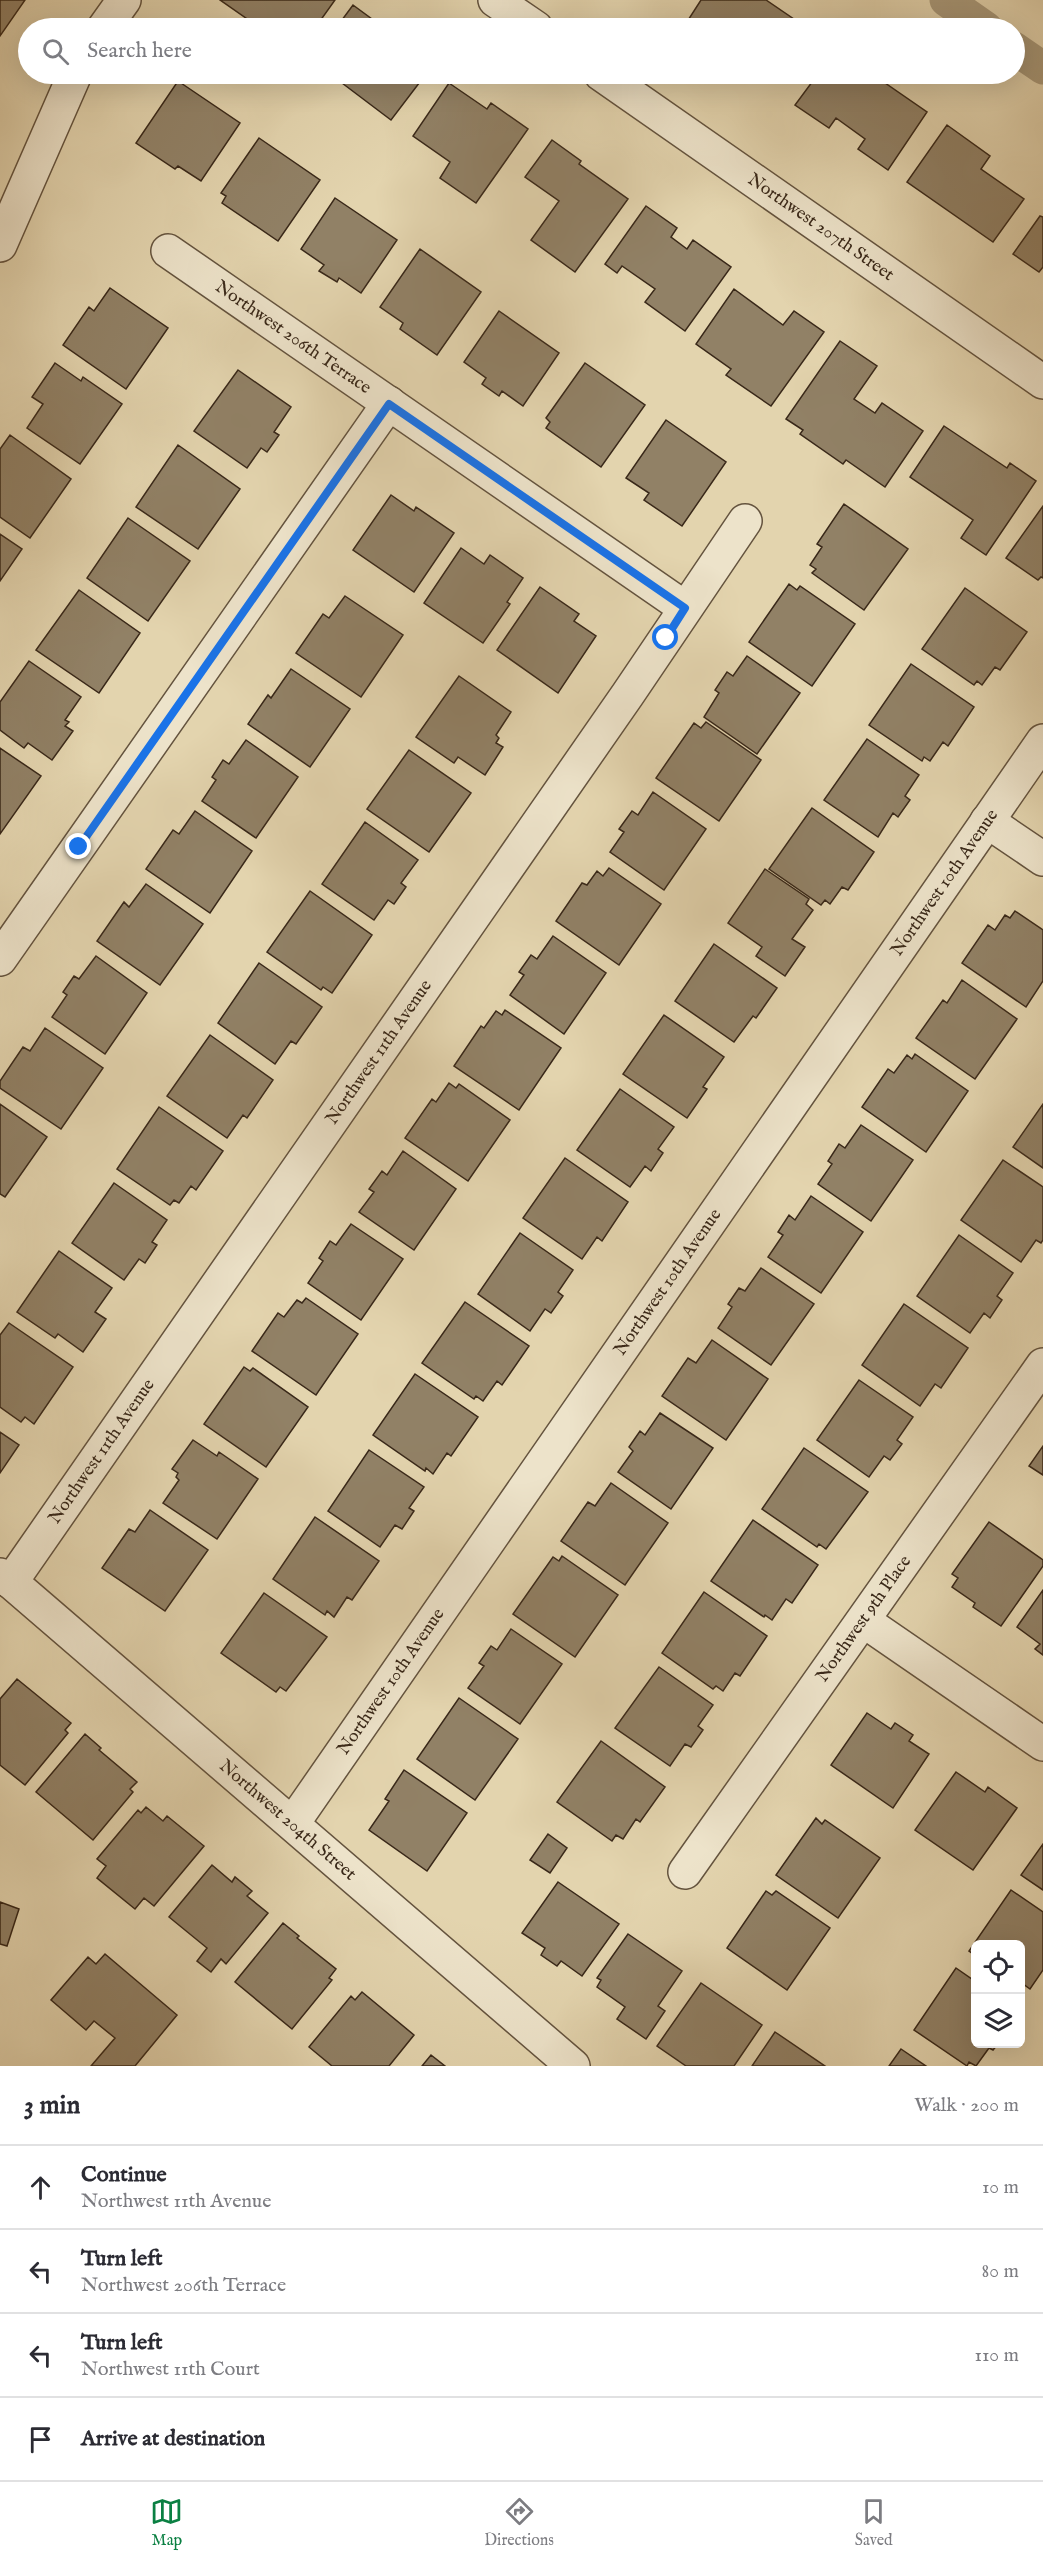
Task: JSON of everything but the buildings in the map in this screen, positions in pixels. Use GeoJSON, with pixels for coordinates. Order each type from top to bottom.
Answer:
{"type":"FeatureCollection","features":[{"type":"Feature","properties":{"kind":"street"},"geometry":{"type":"LineString","coordinates":[[111,18],[124,0]]}},
{"type":"Feature","properties":{"kind":"street"},"geometry":{"type":"LineString","coordinates":[[495,0],[521,18]]}},
{"type":"Feature","properties":{"kind":"street"},"geometry":{"type":"LineString","coordinates":[[0,245],[71,84]]}},
{"type":"Feature","properties":{"kind":"street","name":"Northwest 207th Street"},"geometry":{"type":"LineString","coordinates":[[615,84],[1043,382]]}},
{"type":"Feature","properties":{"kind":"street","name":"Northwest 206th Terrace"},"geometry":{"type":"LineString","coordinates":[[168,251],[685,608]]}},
{"type":"Feature","properties":{"kind":"street"},"geometry":{"type":"LineString","coordinates":[[0,959],[389,404]]}},
{"type":"Feature","properties":{"kind":"street","name":"Northwest 11th Avenue"},"geometry":{"type":"LineString","coordinates":[[6,1579],[628,694],[745,521]]}},
{"type":"Feature","properties":{"kind":"street","name":"Northwest 10th Avenue"},"geometry":{"type":"LineString","coordinates":[[293,1823],[1043,741]]}},
{"type":"Feature","properties":{"kind":"street"},"geometry":{"type":"LineString","coordinates":[[987,820],[1043,859]]}},
{"type":"Feature","properties":{"kind":"street","name":"Northwest 9th Place"},"geometry":{"type":"LineString","coordinates":[[685,1872],[1043,1365]]}},
{"type":"Feature","properties":{"kind":"street","name":"Northwest 204th Street"},"geometry":{"type":"LineString","coordinates":[[6,1579],[293,1823],[573,2066]]}},
{"type":"Feature","properties":{"kind":"street"},"geometry":{"type":"LineString","coordinates":[[864,1620],[1043,1744]]}},
{"type":"Feature","properties":{"kind":"waterway"},"geometry":{"type":"LineString","coordinates":[[946,0],[972,18]]}},
{"type":"Feature","properties":{"kind":"waterway"},"geometry":{"type":"LineString","coordinates":[[1025,56],[1043,68]]}},
{"type":"Feature","properties":{"kind":"route"},"geometry":{"type":"LineString","coordinates":[[79,847],[389,404],[685,608],[666,638]]}}]}
